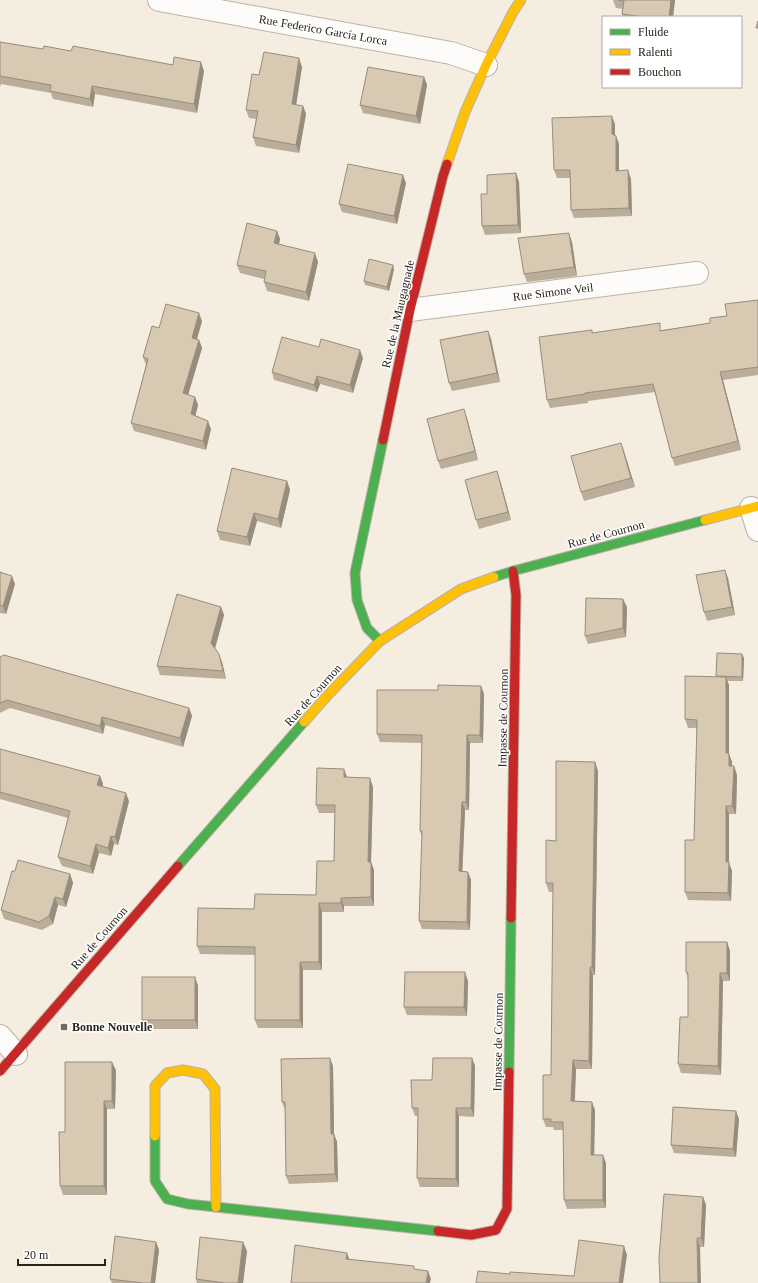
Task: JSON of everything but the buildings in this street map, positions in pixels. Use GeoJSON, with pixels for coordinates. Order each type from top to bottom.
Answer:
{"type":"FeatureCollection","features":[{"type":"Feature","properties":{"kind":"street","name":"Rue Federico García Lorca"},"geometry":{"type":"LineString","coordinates":[[159,0],[451,53],[486,65]]}},
{"type":"Feature","properties":{"kind":"street","name":"Rue de la Maugagnade"},"geometry":{"type":"LineString","coordinates":[[380,641],[368,628],[362,614],[357,600],[355,573],[410,310],[443,176],[465,112],[486,65],[513,12],[521,0]]}},
{"type":"Feature","properties":{"kind":"street","name":"Rue Simone Veil"},"geometry":{"type":"LineString","coordinates":[[410,310],[697,273]]}},
{"type":"Feature","properties":{"kind":"street","name":"Rue de Cournon"},"geometry":{"type":"LineString","coordinates":[[0,1072],[77,981],[327,696],[380,641],[461,589],[513,571],[754,507]]}},
{"type":"Feature","properties":{"kind":"street"},"geometry":{"type":"LineString","coordinates":[[754,507],[758,530]]}},
{"type":"Feature","properties":{"kind":"street","name":"Impasse de Cournon"},"geometry":{"type":"LineString","coordinates":[[216,1207],[215,1089],[203,1074],[184,1070],[167,1073],[156,1086],[155,1181],[167,1198],[188,1204],[471,1235],[496,1230],[507,1209],[516,595],[513,571]]}},
{"type":"Feature","properties":{"kind":"street"},"geometry":{"type":"LineString","coordinates":[[0,1036],[16,1054]]}},
{"type":"Feature","properties":{"kind":"traffic: fast"},"geometry":{"type":"LineString","coordinates":[[380,641],[367,628],[357,600],[355,573],[383,440]]}},
{"type":"Feature","properties":{"kind":"traffic: fast"},"geometry":{"type":"LineString","coordinates":[[494,577],[705,520]]}},
{"type":"Feature","properties":{"kind":"traffic: fast"},"geometry":{"type":"LineString","coordinates":[[178,866],[304,722]]}},
{"type":"Feature","properties":{"kind":"traffic: fast"},"geometry":{"type":"LineString","coordinates":[[509,1072],[511,918]]}},
{"type":"Feature","properties":{"kind":"traffic: fast"},"geometry":{"type":"LineString","coordinates":[[155,1136],[155,1181],[167,1199],[188,1204],[438,1231]]}},
{"type":"Feature","properties":{"kind":"traffic: slow"},"geometry":{"type":"LineString","coordinates":[[447,164],[465,112],[486,65],[513,12],[521,0]]}},
{"type":"Feature","properties":{"kind":"traffic: slow"},"geometry":{"type":"LineString","coordinates":[[705,520],[758,506]]}},
{"type":"Feature","properties":{"kind":"traffic: slow"},"geometry":{"type":"LineString","coordinates":[[304,722],[380,641],[461,589],[494,577]]}},
{"type":"Feature","properties":{"kind":"traffic: slow"},"geometry":{"type":"LineString","coordinates":[[155,1136],[155,1086],[167,1073],[183,1070],[203,1074],[215,1089],[216,1207]]}},
{"type":"Feature","properties":{"kind":"traffic: jam"},"geometry":{"type":"LineString","coordinates":[[383,440],[410,310],[447,164]]}},
{"type":"Feature","properties":{"kind":"traffic: jam"},"geometry":{"type":"LineString","coordinates":[[511,918],[516,595],[513,571]]}},
{"type":"Feature","properties":{"kind":"traffic: jam"},"geometry":{"type":"LineString","coordinates":[[0,1071],[178,866]]}},
{"type":"Feature","properties":{"kind":"traffic: jam"},"geometry":{"type":"LineString","coordinates":[[438,1231],[471,1235],[496,1230],[507,1209],[509,1072]]}},
{"type":"Feature","properties":{"kind":"place","name":"Bonne Nouvelle"},"geometry":{"type":"Point","coordinates":[64,1027]}}]}
